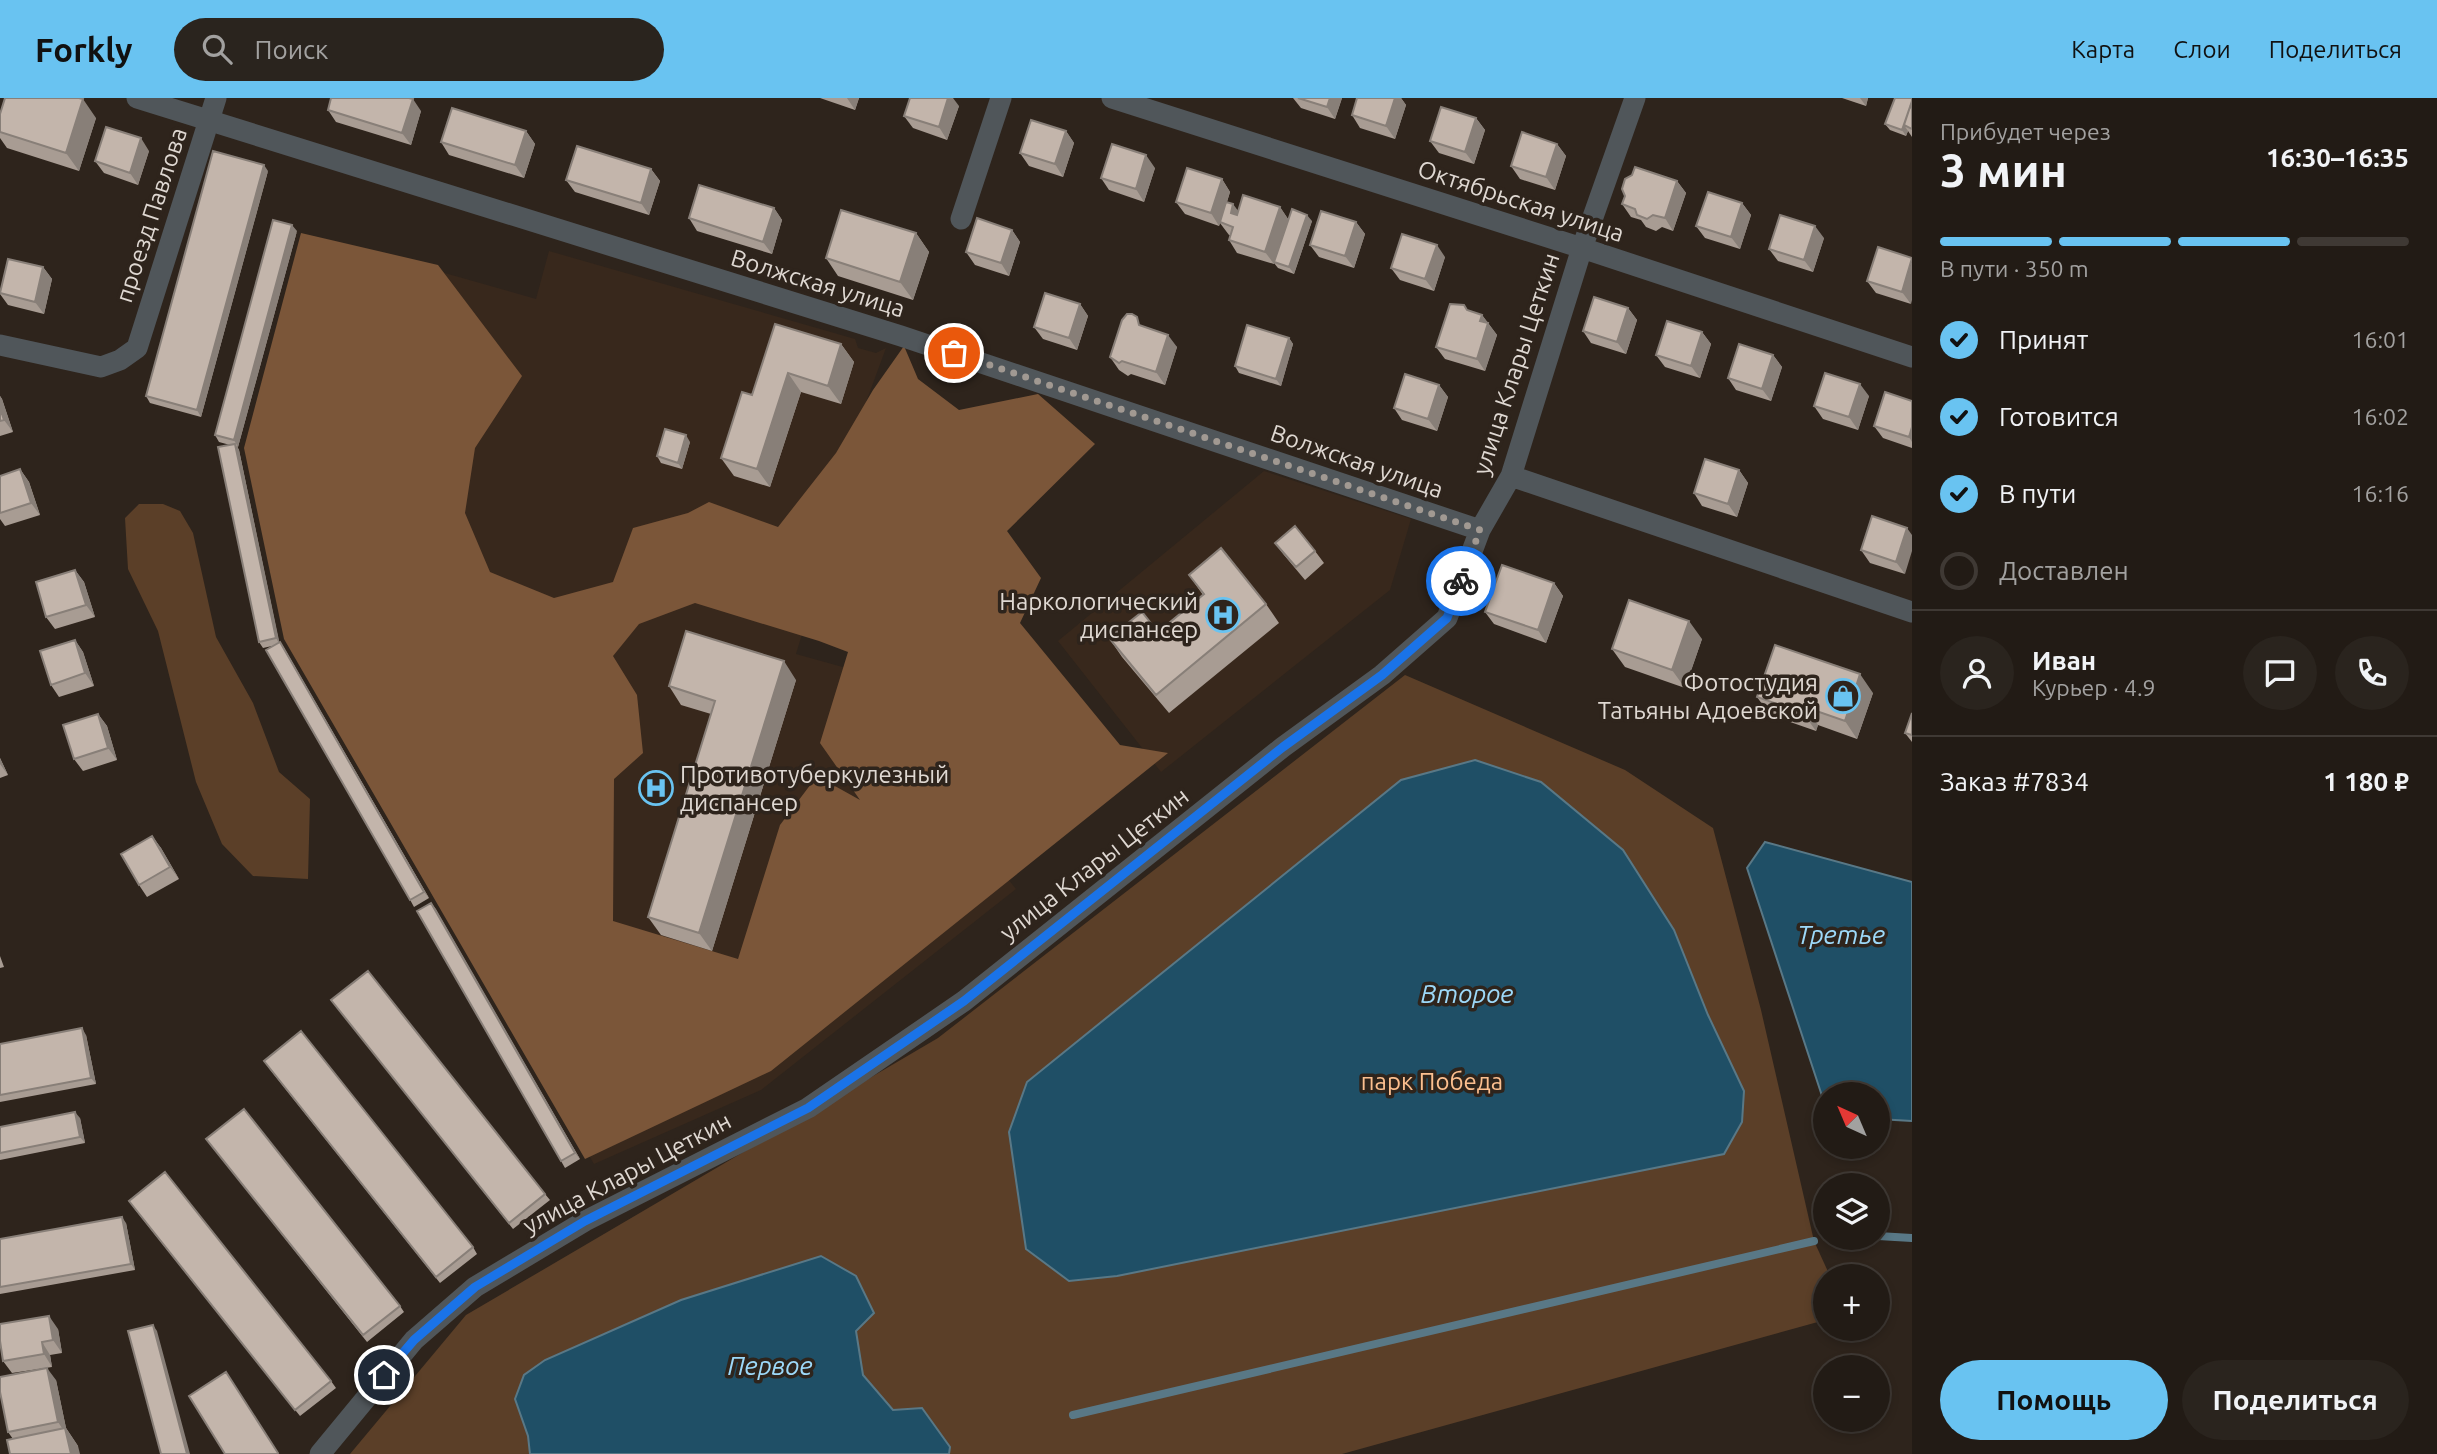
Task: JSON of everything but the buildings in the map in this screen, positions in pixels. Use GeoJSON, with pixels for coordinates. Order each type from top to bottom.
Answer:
{"type":"FeatureCollection","features":[{"type":"Feature","properties":{"kind":"street","name":"Волжская улица"},"geometry":{"type":"LineString","coordinates":[[137,98],[901,336],[1480,530]]}},
{"type":"Feature","properties":{"kind":"street","name":"проезд Павлова"},"geometry":{"type":"LineString","coordinates":[[0,345],[101,367],[120,360],[136,348],[216,98]]}},
{"type":"Feature","properties":{"kind":"street"},"geometry":{"type":"LineString","coordinates":[[961,219],[1001,98]]}},
{"type":"Feature","properties":{"kind":"street","name":"Октябрьская улица"},"geometry":{"type":"LineString","coordinates":[[1112,98],[1912,357]]}},
{"type":"Feature","properties":{"kind":"street","name":"улица Клары Цеткин"},"geometry":{"type":"LineString","coordinates":[[320,1454],[414,1340],[475,1287],[585,1221],[808,1108],[964,1001],[1283,747],[1382,675],[1447,618],[1480,530],[1511,476],[1582,248],[1635,98]]}},
{"type":"Feature","properties":{"kind":"street"},"geometry":{"type":"LineString","coordinates":[[1511,476],[1912,612]]}},
{"type":"Feature","properties":{"kind":"shaded area","name":"Противотуберкулезный диспансер"},"geometry":{"type":"Polygon","coordinates":[[[301,233],[438,265],[522,376],[475,448],[465,513],[490,572],[554,598],[613,582],[633,528],[688,513],[709,502],[778,527],[836,453],[873,390],[904,346],[918,379],[959,410],[1038,394],[1095,444],[1007,531],[1041,578],[1020,623],[1120,745],[1168,753],[771,1071],[585,1159],[284,639],[244,448],[301,233]],[[695,603],[639,624],[613,656],[637,695],[643,753],[614,779],[613,921],[738,959],[780,825],[817,776],[860,800],[820,743],[848,652],[695,603]]]}},
{"type":"Feature","properties":{"kind":"shaded area","name":"Противотуберкулезный диспансер"},"geometry":{"type":"Polygon","coordinates":[[[314,236],[536,299],[549,251],[855,339],[858,348],[876,353],[886,348],[841,470],[851,474],[796,654],[857,671],[854,687],[1016,889],[761,1090],[594,1164],[288,635],[314,236]]]}},
{"type":"Feature","properties":{"kind":"shaded area","name":"Наркологический диспансер"},"geometry":{"type":"Polygon","coordinates":[[[1264,471],[1411,519],[1390,590],[1161,772],[1058,641],[1264,471]]]}},
{"type":"Feature","properties":{"kind":"green space"},"geometry":{"type":"Polygon","coordinates":[[[139,504],[163,504],[180,511],[193,533],[216,637],[253,703],[279,772],[310,799],[308,879],[253,876],[222,844],[196,782],[158,631],[128,569],[125,518],[139,504]]]}},
{"type":"Feature","properties":{"kind":"green space","name":"парк Победa"},"geometry":{"type":"Polygon","coordinates":[[[1405,675],[1625,770],[1713,828],[1761,1010],[1813,1237],[1813,1250],[1818,1250],[1825,1264],[1813,1264],[1813,1323],[1342,1454],[350,1454],[466,1315],[938,1038],[1405,675]]]}},
{"type":"Feature","properties":{"kind":"water","name":"Второе"},"geometry":{"type":"Polygon","coordinates":[[[1475,760],[1541,782],[1623,850],[1674,930],[1708,1015],[1744,1091],[1742,1122],[1724,1154],[1117,1276],[1069,1281],[1026,1249],[1009,1132],[1027,1082],[1401,780],[1475,760]]]}},
{"type":"Feature","properties":{"kind":"water","name":"Третье"},"geometry":{"type":"Polygon","coordinates":[[[1765,842],[1912,882],[1912,1121],[1890,1120],[1890,1082],[1817,1082],[1747,868],[1765,842]]]}},
{"type":"Feature","properties":{"kind":"water","name":"Первое"},"geometry":{"type":"Polygon","coordinates":[[[821,1256],[856,1276],[874,1313],[856,1331],[863,1375],[893,1410],[922,1408],[950,1447],[949,1454],[530,1454],[528,1436],[515,1399],[524,1375],[545,1360],[681,1300],[821,1256]]]}},
{"type":"Feature","properties":{"kind":"waterway"},"geometry":{"type":"LineString","coordinates":[[1890,1237],[1912,1238]]}},
{"type":"Feature","properties":{"kind":"waterway"},"geometry":{"type":"LineString","coordinates":[[1073,1415],[1813,1241]]}},
{"type":"Feature","properties":{"kind":"way so far"},"geometry":{"type":"LineString","coordinates":[[954,353],[1480,530],[1461,581]]}},
{"type":"Feature","properties":{"kind":"place","name":"Наркологический диспансер"},"geometry":{"type":"Point","coordinates":[1223,615]}},
{"type":"Feature","properties":{"kind":"place","name":"Фотостудия Татьяны Адоевской"},"geometry":{"type":"Point","coordinates":[1843,696]}},
{"type":"Feature","properties":{"kind":"place","name":"Противотуберкулезный диспансер"},"geometry":{"type":"Point","coordinates":[656,788]}},
{"type":"Feature","properties":{"kind":"route"},"geometry":{"type":"LineString","coordinates":[[384,1375],[414,1340],[475,1287],[585,1221],[808,1108],[964,1001],[1283,747],[1382,675],[1447,618],[1461,581]]}}]}
